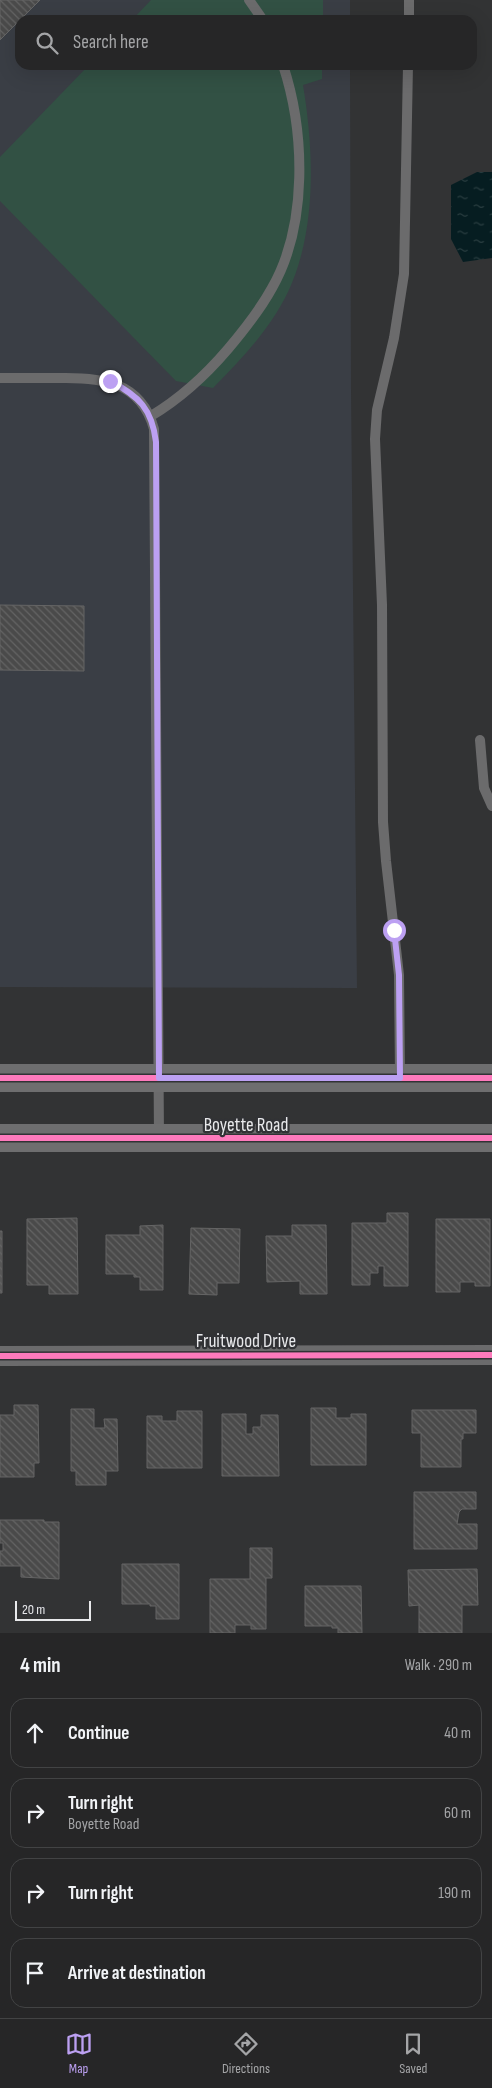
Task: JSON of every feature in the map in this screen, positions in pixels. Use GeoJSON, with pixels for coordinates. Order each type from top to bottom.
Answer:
{"type":"FeatureCollection","features":[{"type":"Feature","properties":{"kind":"main road"},"geometry":{"type":"LineString","coordinates":[[0,1078],[492,1078]]}},
{"type":"Feature","properties":{"kind":"main road","name":"Boyette Road"},"geometry":{"type":"LineString","coordinates":[[0,1138],[492,1138]]}},
{"type":"Feature","properties":{"kind":"street","name":"Fruitwood Drive"},"geometry":{"type":"LineString","coordinates":[[0,1356],[492,1355]]}},
{"type":"Feature","properties":{"kind":"lane"},"geometry":{"type":"LineString","coordinates":[[249,0],[260,15]]}},
{"type":"Feature","properties":{"kind":"lane"},"geometry":{"type":"LineString","coordinates":[[409,0],[409,15]]}},
{"type":"Feature","properties":{"kind":"lane"},"geometry":{"type":"LineString","coordinates":[[151,416],[170,405],[190,389],[249,324],[273,286],[290,245],[299,188],[299,149],[296,117],[284,70]]}},
{"type":"Feature","properties":{"kind":"lane"},"geometry":{"type":"LineString","coordinates":[[400,1078],[399,975],[383,822],[382,605],[375,439],[377,410],[394,338],[404,274],[408,70]]}},
{"type":"Feature","properties":{"kind":"lane"},"geometry":{"type":"LineString","coordinates":[[0,378],[88,377],[105,380],[124,388],[134,396],[151,416],[156,442],[159,1139]]}},
{"type":"Feature","properties":{"kind":"lane"},"geometry":{"type":"LineString","coordinates":[[480,740],[484,788],[492,806]]}},
{"type":"Feature","properties":{"kind":"shaded area"},"geometry":{"type":"Polygon","coordinates":[[[0,0],[350,0],[350,15],[15,15],[15,70],[350,70],[357,988],[0,987],[0,0]]]}},
{"type":"Feature","properties":{"kind":"green space"},"geometry":{"type":"Polygon","coordinates":[[[151,0],[323,0],[323,15],[137,15],[151,0]]]}},
{"type":"Feature","properties":{"kind":"green space"},"geometry":{"type":"Polygon","coordinates":[[[84,70],[322,70],[322,79],[303,85],[311,163],[308,217],[304,243],[297,268],[288,292],[273,319],[245,355],[213,388],[176,381],[0,201],[0,157],[84,70]]]}},
{"type":"Feature","properties":{"kind":"water"},"geometry":{"type":"Polygon","coordinates":[[[477,172],[492,172],[492,258],[463,262],[451,239],[451,185],[477,172]]]}},
{"type":"Feature","properties":{"kind":"building"},"geometry":{"type":"Polygon","coordinates":[[[0,0],[40,0],[25,15],[15,15],[15,25],[0,40],[0,0]]]}},
{"type":"Feature","properties":{"kind":"building"},"geometry":{"type":"Polygon","coordinates":[[[0,605],[84,606],[84,671],[0,670],[0,605]]]}},
{"type":"Feature","properties":{"kind":"building"},"geometry":{"type":"Polygon","coordinates":[[[387,1213],[408,1213],[408,1286],[384,1286],[384,1266],[378,1266],[378,1273],[370,1273],[370,1285],[352,1285],[352,1223],[387,1223],[387,1213]]]}},
{"type":"Feature","properties":{"kind":"building"},"geometry":{"type":"Polygon","coordinates":[[[77,1218],[78,1294],[49,1294],[49,1285],[27,1285],[27,1219],[77,1218]]]}},
{"type":"Feature","properties":{"kind":"building"},"geometry":{"type":"Polygon","coordinates":[[[436,1219],[490,1219],[490,1286],[475,1286],[475,1282],[460,1282],[460,1292],[436,1292],[436,1219]]]}},
{"type":"Feature","properties":{"kind":"building"},"geometry":{"type":"Polygon","coordinates":[[[163,1225],[163,1290],[140,1290],[140,1277],[134,1277],[134,1274],[106,1274],[106,1235],[140,1235],[140,1226],[163,1225]]]}},
{"type":"Feature","properties":{"kind":"building"},"geometry":{"type":"Polygon","coordinates":[[[292,1225],[326,1225],[327,1294],[300,1294],[300,1281],[267,1282],[266,1236],[292,1236],[292,1225]]]}},
{"type":"Feature","properties":{"kind":"building"},"geometry":{"type":"Polygon","coordinates":[[[191,1228],[240,1229],[239,1283],[217,1283],[217,1295],[189,1294],[191,1228]]]}},
{"type":"Feature","properties":{"kind":"building"},"geometry":{"type":"Polygon","coordinates":[[[0,1231],[2,1231],[2,1293],[0,1293],[0,1231]]]}},
{"type":"Feature","properties":{"kind":"building"},"geometry":{"type":"Polygon","coordinates":[[[14,1405],[38,1405],[39,1463],[34,1463],[34,1477],[0,1477],[0,1415],[14,1415],[14,1405]]]}},
{"type":"Feature","properties":{"kind":"building"},"geometry":{"type":"Polygon","coordinates":[[[311,1408],[336,1408],[336,1418],[351,1418],[351,1414],[366,1414],[366,1465],[311,1465],[311,1408]]]}},
{"type":"Feature","properties":{"kind":"building"},"geometry":{"type":"Polygon","coordinates":[[[71,1409],[94,1409],[94,1428],[105,1428],[104,1419],[117,1419],[118,1471],[106,1471],[106,1485],[76,1485],[76,1471],[71,1471],[71,1409]]]}},
{"type":"Feature","properties":{"kind":"building"},"geometry":{"type":"Polygon","coordinates":[[[412,1410],[476,1410],[476,1433],[463,1433],[463,1439],[461,1439],[461,1467],[421,1467],[421,1433],[412,1433],[412,1410]]]}},
{"type":"Feature","properties":{"kind":"building"},"geometry":{"type":"Polygon","coordinates":[[[177,1411],[202,1411],[202,1468],[147,1468],[147,1416],[162,1416],[162,1421],[177,1421],[177,1411]]]}},
{"type":"Feature","properties":{"kind":"building"},"geometry":{"type":"Polygon","coordinates":[[[222,1414],[246,1414],[246,1434],[253,1434],[253,1427],[261,1427],[261,1415],[278,1415],[279,1476],[222,1476],[222,1414]]]}},
{"type":"Feature","properties":{"kind":"building"},"geometry":{"type":"Polygon","coordinates":[[[414,1492],[476,1492],[476,1509],[462,1509],[459,1512],[457,1524],[477,1524],[477,1549],[414,1549],[414,1492]]]}},
{"type":"Feature","properties":{"kind":"building"},"geometry":{"type":"Polygon","coordinates":[[[0,1520],[59,1522],[59,1579],[21,1577],[21,1566],[0,1566],[0,1551],[3,1551],[3,1543],[0,1543],[0,1520]]]}},
{"type":"Feature","properties":{"kind":"building"},"geometry":{"type":"Polygon","coordinates":[[[250,1548],[272,1548],[272,1578],[266,1578],[266,1629],[251,1629],[251,1625],[235,1625],[235,1633],[210,1633],[210,1579],[250,1579],[250,1548]]]}},
{"type":"Feature","properties":{"kind":"building"},"geometry":{"type":"Polygon","coordinates":[[[122,1564],[179,1564],[179,1619],[156,1619],[156,1606],[150,1606],[150,1604],[122,1604],[122,1564]]]}},
{"type":"Feature","properties":{"kind":"building"},"geometry":{"type":"Polygon","coordinates":[[[477,1569],[478,1605],[462,1605],[462,1633],[419,1633],[419,1605],[409,1606],[408,1570],[477,1569]]]}},
{"type":"Feature","properties":{"kind":"building"},"geometry":{"type":"Polygon","coordinates":[[[305,1586],[361,1586],[362,1633],[338,1633],[338,1628],[332,1628],[332,1626],[305,1626],[305,1586]]]}},
{"type":"Feature","properties":{"kind":"cycle path"},"geometry":{"type":"LineString","coordinates":[[0,1078],[492,1078]]}},
{"type":"Feature","properties":{"kind":"cycle path"},"geometry":{"type":"LineString","coordinates":[[0,1138],[492,1138]]}},
{"type":"Feature","properties":{"kind":"cycle path"},"geometry":{"type":"LineString","coordinates":[[0,1356],[492,1355]]}},
{"type":"Feature","properties":{"kind":"route"},"geometry":{"type":"LineString","coordinates":[[110,381],[124,388],[144,406],[151,416],[156,442],[159,1078],[400,1078],[399,975],[394,930]]}}]}
